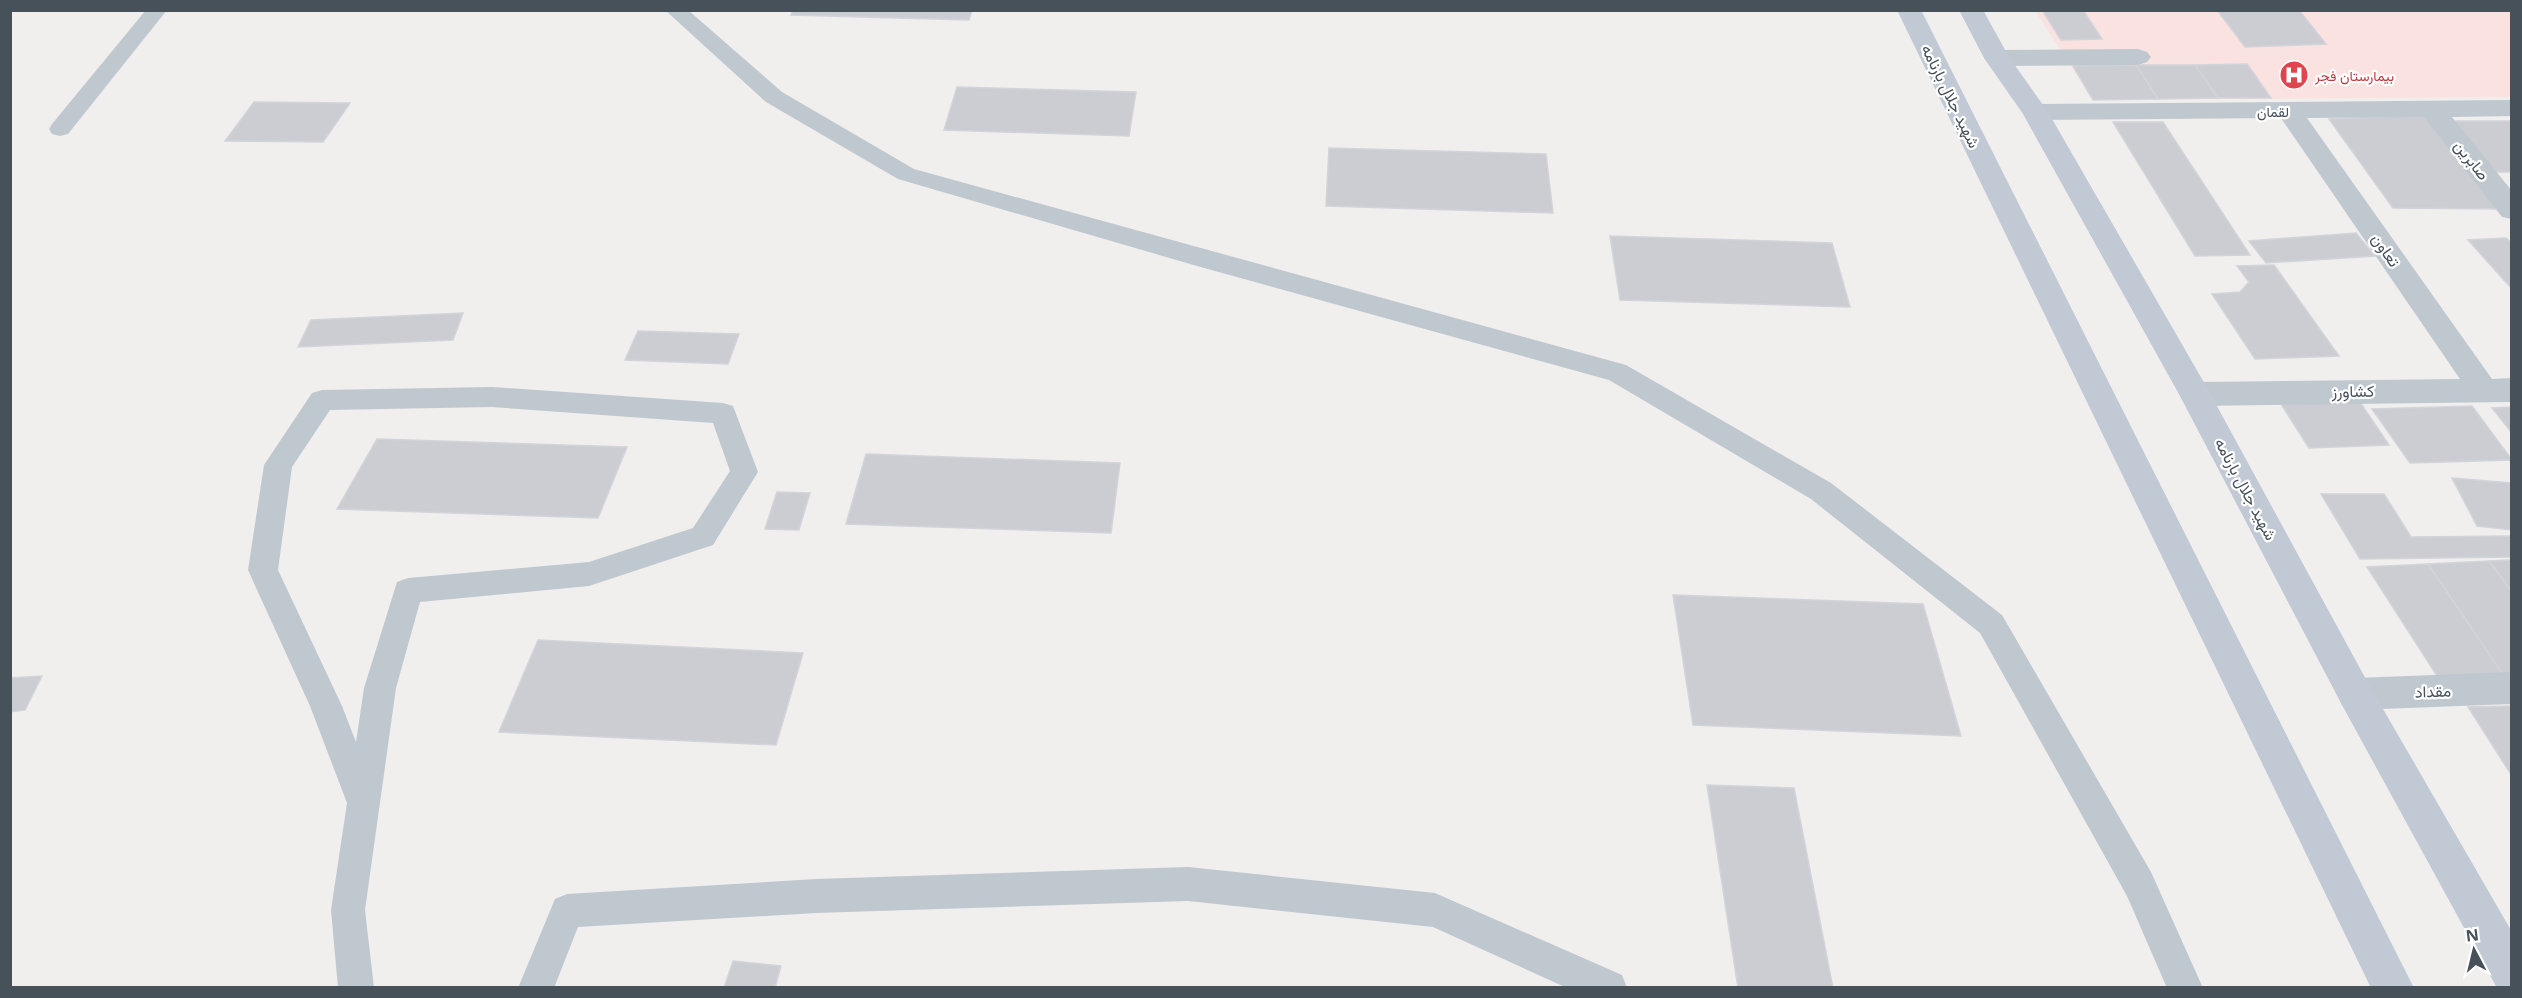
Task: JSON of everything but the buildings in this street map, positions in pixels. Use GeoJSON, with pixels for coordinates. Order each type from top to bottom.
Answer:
{"type":"FeatureCollection","features":[{"type":"Feature","properties":{"kind":"street","name":"شهید جلال بارنامه"},"geometry":{"type":"LineString","coordinates":[[1909,10],[2393,987]]}},
{"type":"Feature","properties":{"kind":"street","name":"شهید جلال بارنامه"},"geometry":{"type":"LineString","coordinates":[[1971,10],[1997,58],[2035,112],[2195,394],[2355,694],[2511,973]]}},
{"type":"Feature","properties":{"kind":"street"},"geometry":{"type":"LineString","coordinates":[[1997,58],[2138,57]]}},
{"type":"Feature","properties":{"kind":"street","name":"لقمان"},"geometry":{"type":"LineString","coordinates":[[2035,112],[2511,108]]}},
{"type":"Feature","properties":{"kind":"street","name":"صابرین"},"geometry":{"type":"LineString","coordinates":[[2432,109],[2511,210]]}},
{"type":"Feature","properties":{"kind":"street","name":"تعاون"},"geometry":{"type":"LineString","coordinates":[[2289,111],[2497,390]]}},
{"type":"Feature","properties":{"kind":"street","name":"کشاورز"},"geometry":{"type":"LineString","coordinates":[[2195,394],[2497,390]]}},
{"type":"Feature","properties":{"kind":"street","name":"مقداد"},"geometry":{"type":"LineString","coordinates":[[2355,694],[2511,688]]}},
{"type":"Feature","properties":{"kind":"lane"},"geometry":{"type":"LineString","coordinates":[[60,129],[157,10]]}},
{"type":"Feature","properties":{"kind":"lane"},"geometry":{"type":"LineString","coordinates":[[675,10],[774,98],[906,174],[1197,257],[1617,372],[1821,491],[1991,624],[2139,884],[2185,987]]}},
{"type":"Feature","properties":{"kind":"lane"},"geometry":{"type":"LineString","coordinates":[[356,987],[348,910],[380,688],[408,591],[589,574],[703,537],[744,472],[723,412],[492,397],[322,400],[278,465],[263,570],[326,706],[363,802]]}},
{"type":"Feature","properties":{"kind":"lane"},"geometry":{"type":"LineString","coordinates":[[536,987],[567,911],[816,896],[1188,884],[1435,910],[1609,987]]}},
{"type":"Feature","properties":{"kind":"shaded area","name":"بیمارستان فجر"},"geometry":{"type":"Polygon","coordinates":[[[2035,11],[2042,11],[2062,40],[2101,39],[2083,11],[2217,11],[2245,47],[2325,44],[2299,11],[2511,11],[2511,97],[2093,100],[2035,11]]]}},
{"type":"Feature","properties":{"kind":"place","name":"بیمارستان فجر"},"geometry":{"type":"Point","coordinates":[2294,75]}}]}
